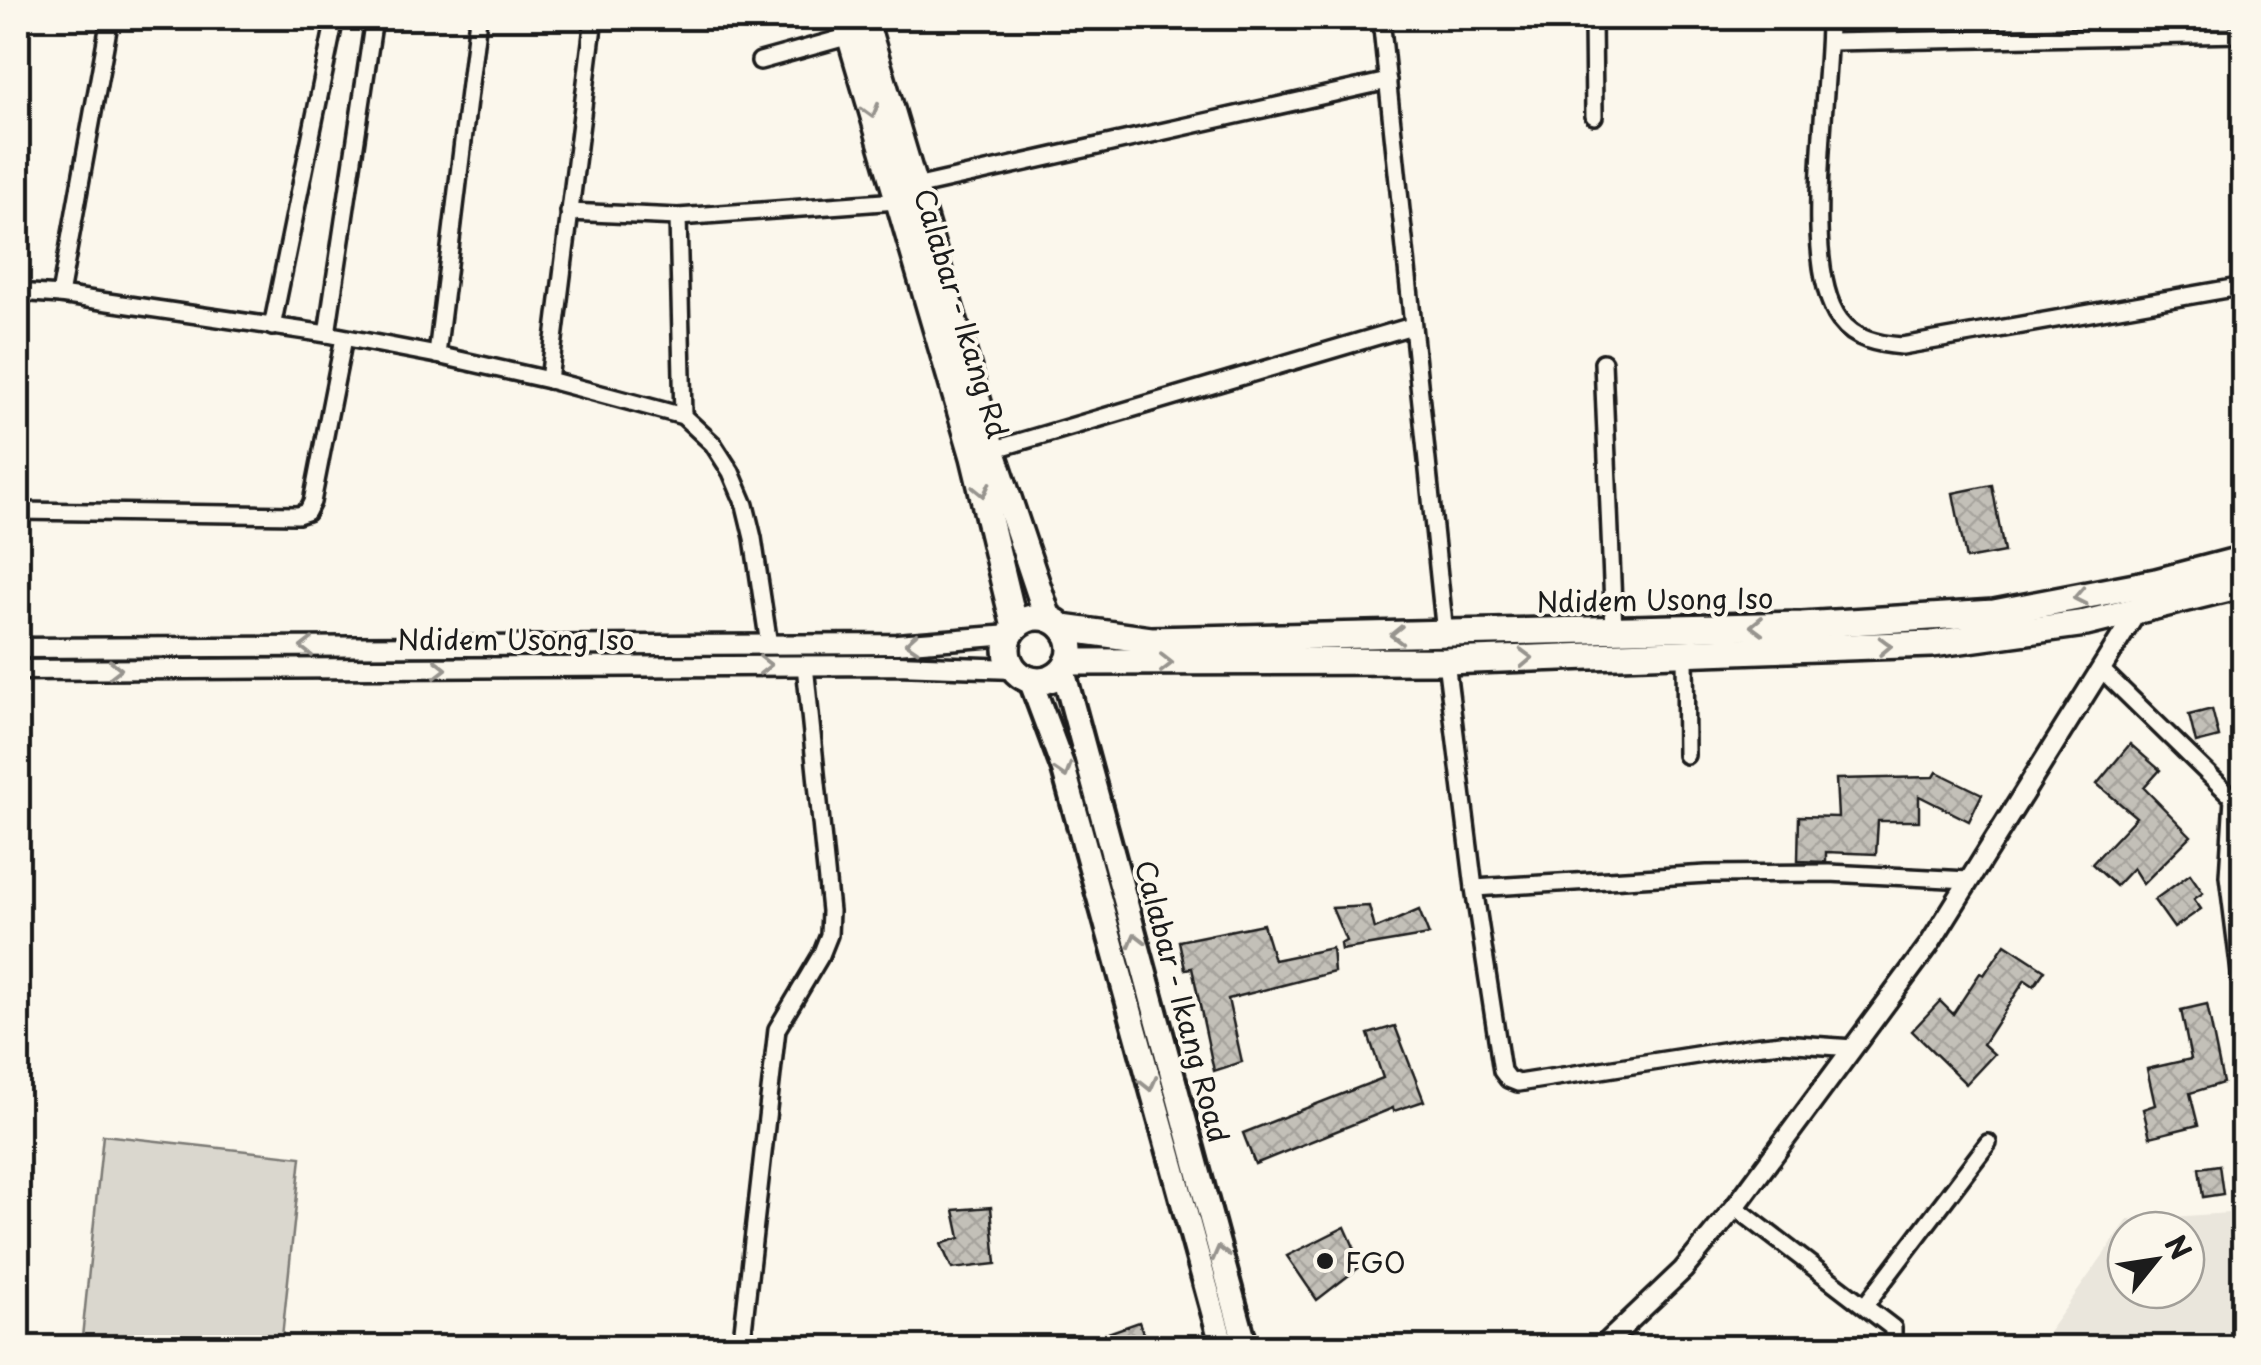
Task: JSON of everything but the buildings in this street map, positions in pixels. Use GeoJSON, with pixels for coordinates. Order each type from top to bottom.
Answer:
{"type":"FeatureCollection","features":[{"type":"Feature","properties":{"kind":"highway","name":"Calabar - Ikang Rd"},"geometry":{"type":"LineString","coordinates":[[853,24],[992,450],[1056,622]]}},
{"type":"Feature","properties":{"kind":"highway","name":"Calabar - Ikang Rd"},"geometry":{"type":"LineString","coordinates":[[906,194],[974,457],[1012,631]]}},
{"type":"Feature","properties":{"kind":"highway","name":"Ndidem Usong Iso"},"geometry":{"type":"LineString","coordinates":[[1056,622],[1150,640],[1802,626],[1994,613],[2156,582],[2244,559]]}},
{"type":"Feature","properties":{"kind":"highway","name":"Ndidem Usong Iso"},"geometry":{"type":"LineString","coordinates":[[1066,666],[1446,661],[1932,644],[2135,613],[2244,584]]}},
{"type":"Feature","properties":{"kind":"highway"},"geometry":{"type":"LineString","coordinates":[[1030,618],[1056,622],[1070,644],[1066,666],[1048,680],[1022,674],[1007,653],[1012,631],[1030,618]]}},
{"type":"Feature","properties":{"kind":"main road","name":"Calabar - Ikang Road"},"geometry":{"type":"LineString","coordinates":[[1066,666],[1246,1348]]}},
{"type":"Feature","properties":{"kind":"main road","name":"Calabar - Ikang Road"},"geometry":{"type":"LineString","coordinates":[[1022,674],[1070,789],[1222,1348]]}},
{"type":"Feature","properties":{"kind":"street"},"geometry":{"type":"LineString","coordinates":[[60,295],[110,18]]}},
{"type":"Feature","properties":{"kind":"street"},"geometry":{"type":"LineString","coordinates":[[272,327],[336,18]]}},
{"type":"Feature","properties":{"kind":"street"},"geometry":{"type":"LineString","coordinates":[[326,334],[374,18]]}},
{"type":"Feature","properties":{"kind":"street"},"geometry":{"type":"LineString","coordinates":[[437,355],[478,18]]}},
{"type":"Feature","properties":{"kind":"street"},"geometry":{"type":"LineString","coordinates":[[549,380],[594,18]]}},
{"type":"Feature","properties":{"kind":"street"},"geometry":{"type":"LineString","coordinates":[[1381,18],[1445,634]]}},
{"type":"Feature","properties":{"kind":"street"},"geometry":{"type":"LineString","coordinates":[[1593,18],[1594,116]]}},
{"type":"Feature","properties":{"kind":"street"},"geometry":{"type":"LineString","coordinates":[[1668,18],[1744,18]]}},
{"type":"Feature","properties":{"kind":"street"},"geometry":{"type":"LineString","coordinates":[[1830,18],[1818,242],[1830,302],[1840,322],[1856,335],[1876,343],[1902,346],[2244,286]]}},
{"type":"Feature","properties":{"kind":"street"},"geometry":{"type":"LineString","coordinates":[[760,61],[853,24]]}},
{"type":"Feature","properties":{"kind":"street"},"geometry":{"type":"LineString","coordinates":[[1830,42],[2244,34]]}},
{"type":"Feature","properties":{"kind":"street"},"geometry":{"type":"LineString","coordinates":[[568,212],[678,217],[906,194],[1388,81]]}},
{"type":"Feature","properties":{"kind":"street"},"geometry":{"type":"LineString","coordinates":[[678,217],[683,416]]}},
{"type":"Feature","properties":{"kind":"street"},"geometry":{"type":"LineString","coordinates":[[18,292],[326,334],[549,380],[683,416],[713,444],[731,472],[744,505],[753,538],[769,645]]}},
{"type":"Feature","properties":{"kind":"street"},"geometry":{"type":"LineString","coordinates":[[992,450],[1412,326]]}},
{"type":"Feature","properties":{"kind":"street"},"geometry":{"type":"LineString","coordinates":[[18,512],[307,512],[344,338]]}},
{"type":"Feature","properties":{"kind":"street"},"geometry":{"type":"LineString","coordinates":[[1603,362],[1614,630]]}},
{"type":"Feature","properties":{"kind":"street"},"geometry":{"type":"LineString","coordinates":[[1601,1348],[1684,1270],[1929,944],[2156,582]]}},
{"type":"Feature","properties":{"kind":"street","name":"Ndidem Usong Iso"},"geometry":{"type":"LineString","coordinates":[[18,648],[897,644],[1012,631]]}},
{"type":"Feature","properties":{"kind":"street"},"geometry":{"type":"LineString","coordinates":[[1685,652],[1686,755]]}},
{"type":"Feature","properties":{"kind":"street"},"geometry":{"type":"LineString","coordinates":[[1446,661],[1502,1071],[1512,1082],[1782,1043],[1853,1048]]}},
{"type":"Feature","properties":{"kind":"street"},"geometry":{"type":"LineString","coordinates":[[741,1348],[778,1029],[830,935],[805,665]]}},
{"type":"Feature","properties":{"kind":"street","name":"Ndidem Usong Iso"},"geometry":{"type":"LineString","coordinates":[[18,670],[805,665],[1022,674]]}},
{"type":"Feature","properties":{"kind":"street"},"geometry":{"type":"LineString","coordinates":[[2102,670],[2238,801],[2228,876],[2244,1005]]}},
{"type":"Feature","properties":{"kind":"street"},"geometry":{"type":"LineString","coordinates":[[1474,888],[1707,874],[1830,873],[1969,880]]}},
{"type":"Feature","properties":{"kind":"street"},"geometry":{"type":"LineString","coordinates":[[1866,1304],[1988,1142]]}},
{"type":"Feature","properties":{"kind":"street"},"geometry":{"type":"LineString","coordinates":[[1735,1207],[1866,1304],[1893,1328],[1894,1348]]}},
{"type":"Feature","properties":{"kind":"shaded area"},"geometry":{"type":"Polygon","coordinates":[[[103,1135],[301,1157],[281,1347],[81,1347],[103,1135]]]}},
{"type":"Feature","properties":{"kind":"shaded area"},"geometry":{"type":"Polygon","coordinates":[[[2243,1212],[2243,1347],[2038,1347],[2106,1251],[2106,1310],[2206,1310],[2206,1215],[2243,1212]]]}},
{"type":"Feature","properties":{"kind":"place","name":"FGO"},"geometry":{"type":"Point","coordinates":[1325,1261]}}]}
